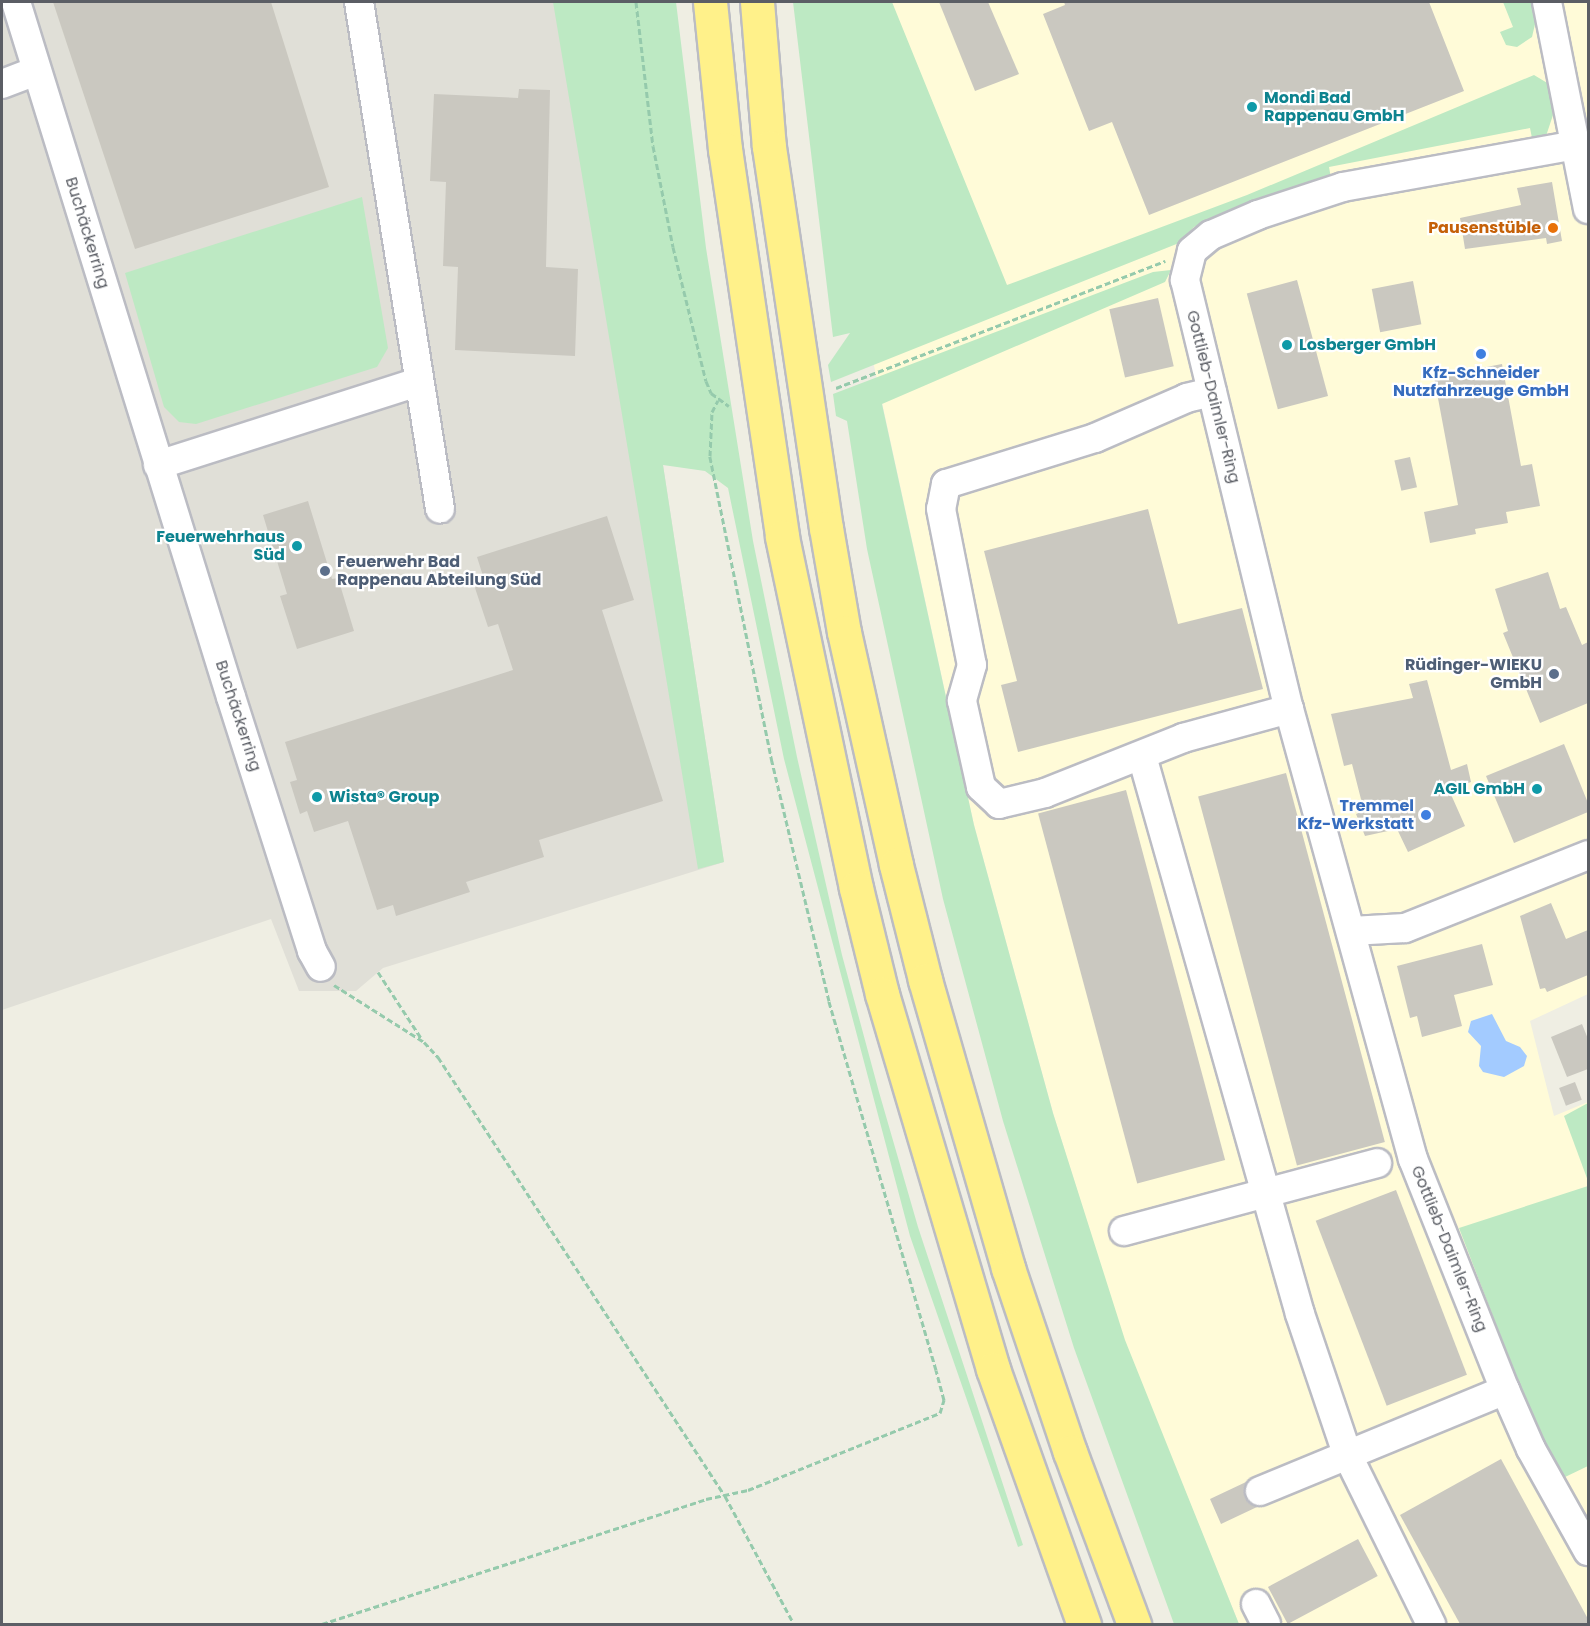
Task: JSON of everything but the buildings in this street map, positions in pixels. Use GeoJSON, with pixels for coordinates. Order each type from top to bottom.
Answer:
{"type":"FeatureCollection","features":[{"type":"Feature","properties":{"kind":"highway"},"geometry":{"type":"LineString","coordinates":[[710,2],[725,149],[778,514],[856,888],[882,994],[993,1369],[1084,1624]]}},
{"type":"Feature","properties":{"kind":"highway"},"geometry":{"type":"LineString","coordinates":[[757,2],[773,181],[824,517],[844,632],[894,854],[925,980],[1008,1268],[1070,1452],[1134,1624]]}},
{"type":"Feature","properties":{"kind":"street","name":"Buchäckerring"},"geometry":{"type":"LineString","coordinates":[[16,2],[158,465],[309,940],[321,967]]}},
{"type":"Feature","properties":{"kind":"street"},"geometry":{"type":"LineString","coordinates":[[359,2],[440,509]]}},
{"type":"Feature","properties":{"kind":"street"},"geometry":{"type":"LineString","coordinates":[[1546,2],[1588,209]]}},
{"type":"Feature","properties":{"kind":"street"},"geometry":{"type":"LineString","coordinates":[[2,84],[36,71]]}},
{"type":"Feature","properties":{"kind":"street"},"geometry":{"type":"LineString","coordinates":[[1192,251],[1211,235],[1258,214],[1343,187],[1576,145]]}},
{"type":"Feature","properties":{"kind":"street","name":"Gottlieb-Daimler-Ring"},"geometry":{"type":"LineString","coordinates":[[1192,251],[1185,280],[1289,709],[1413,1159],[1505,1390],[1531,1449],[1588,1551]]}},
{"type":"Feature","properties":{"kind":"street"},"geometry":{"type":"LineString","coordinates":[[158,465],[418,382]]}},
{"type":"Feature","properties":{"kind":"street"},"geometry":{"type":"LineString","coordinates":[[1212,392],[1187,398],[1095,438],[946,484],[941,509],[972,665],[962,701],[981,787],[999,804],[1045,793],[1183,738],[1289,709]]}},
{"type":"Feature","properties":{"kind":"street"},"geometry":{"type":"LineString","coordinates":[[1142,756],[1264,1196],[1347,1454],[1431,1624]]}},
{"type":"Feature","properties":{"kind":"street"},"geometry":{"type":"LineString","coordinates":[[1351,931],[1405,928],[1588,855]]}},
{"type":"Feature","properties":{"kind":"street"},"geometry":{"type":"LineString","coordinates":[[1124,1231],[1264,1196],[1377,1163]]}},
{"type":"Feature","properties":{"kind":"street"},"geometry":{"type":"LineString","coordinates":[[1260,1491],[1505,1390]]}},
{"type":"Feature","properties":{"kind":"path"},"geometry":{"type":"LineString","coordinates":[[636,2],[653,146],[671,235],[706,381],[718,400],[729,406]]}},
{"type":"Feature","properties":{"kind":"path"},"geometry":{"type":"LineString","coordinates":[[836,388],[1192,251]]}},
{"type":"Feature","properties":{"kind":"path"},"geometry":{"type":"LineString","coordinates":[[322,1624],[725,1496],[940,1413],[944,1400],[829,1001],[772,762],[710,456],[712,412],[718,400]]}},
{"type":"Feature","properties":{"kind":"path"},"geometry":{"type":"LineString","coordinates":[[321,967],[339,991],[424,1042]]}},
{"type":"Feature","properties":{"kind":"path"},"geometry":{"type":"LineString","coordinates":[[378,972],[424,1042],[450,1076],[725,1496],[794,1624]]}},
{"type":"Feature","properties":{"kind":"shaded area"},"geometry":{"type":"Polygon","coordinates":[[[2,2],[628,2],[663,465],[724,862],[383,968],[356,991],[299,991],[271,919],[2,1010],[2,2]]]}},
{"type":"Feature","properties":{"kind":"shaded area"},"geometry":{"type":"Polygon","coordinates":[[[863,2],[1588,2],[1588,994],[1530,1021],[1554,1116],[1588,1102],[1588,1624],[1239,1624],[1124,1340],[1053,1113],[974,825],[868,338],[863,2]]]}},
{"type":"Feature","properties":{"kind":"green space"},"geometry":{"type":"Polygon","coordinates":[[[553,2],[676,2],[706,248],[753,541],[797,757],[842,955],[879,1092],[918,1227],[1023,1545],[1018,1547],[910,1236],[784,759],[728,488],[705,471],[663,465],[724,862],[698,869],[553,2]]]}},
{"type":"Feature","properties":{"kind":"green space"},"geometry":{"type":"Polygon","coordinates":[[[793,2],[892,2],[1007,285],[1247,195],[1534,75],[1549,84],[1553,115],[1546,136],[1532,138],[1530,128],[1329,167],[1331,178],[1250,203],[1194,227],[1179,243],[831,382],[828,365],[850,333],[833,337],[793,2]]]}},
{"type":"Feature","properties":{"kind":"green space"},"geometry":{"type":"Polygon","coordinates":[[[1503,2],[1532,2],[1536,20],[1532,37],[1517,47],[1506,45],[1500,32],[1513,27],[1503,2]]]}},
{"type":"Feature","properties":{"kind":"green space"},"geometry":{"type":"Polygon","coordinates":[[[362,197],[388,348],[377,367],[196,424],[179,422],[164,407],[125,273],[362,197]]]}},
{"type":"Feature","properties":{"kind":"green space"},"geometry":{"type":"Polygon","coordinates":[[[1171,270],[1165,282],[882,404],[974,825],[1053,1113],[1125,1340],[1239,1624],[1174,1624],[1074,1348],[1003,1121],[943,899],[867,549],[847,421],[836,416],[833,394],[1153,272],[1171,270]]]}},
{"type":"Feature","properties":{"kind":"green space"},"geometry":{"type":"Polygon","coordinates":[[[1588,1103],[1588,1181],[1564,1116],[1588,1103]]]}},
{"type":"Feature","properties":{"kind":"green space"},"geometry":{"type":"Polygon","coordinates":[[[1588,1186],[1588,1466],[1563,1478],[1537,1431],[1459,1228],[1588,1186]]]}},
{"type":"Feature","properties":{"kind":"water"},"geometry":{"type":"Polygon","coordinates":[[[1492,1014],[1506,1041],[1520,1047],[1527,1056],[1524,1066],[1504,1077],[1483,1072],[1479,1066],[1481,1046],[1468,1032],[1471,1021],[1492,1014]]]}},
{"type":"Feature","properties":{"kind":"place","name":"Mondi Bad Rappenau GmbH"},"geometry":{"type":"Point","coordinates":[1252,107]}},
{"type":"Feature","properties":{"kind":"place","name":"Pausenstüble"},"geometry":{"type":"Point","coordinates":[1553,228]}},
{"type":"Feature","properties":{"kind":"place","name":"Losberger GmbH"},"geometry":{"type":"Point","coordinates":[1287,345]}},
{"type":"Feature","properties":{"kind":"place","name":"Kfz-Schneider Nutzfahrzeuge GmbH"},"geometry":{"type":"Point","coordinates":[1481,354]}},
{"type":"Feature","properties":{"kind":"place","name":"Feuerwehrhaus Süd"},"geometry":{"type":"Point","coordinates":[297,546]}},
{"type":"Feature","properties":{"kind":"place","name":"Feuerwehr Bad Rappenau Abteilung Süd"},"geometry":{"type":"Point","coordinates":[325,571]}},
{"type":"Feature","properties":{"kind":"place","name":"Rüdinger-WIEKU GmbH"},"geometry":{"type":"Point","coordinates":[1554,674]}},
{"type":"Feature","properties":{"kind":"place","name":"AGIL GmbH"},"geometry":{"type":"Point","coordinates":[1537,789]}},
{"type":"Feature","properties":{"kind":"place","name":"Wista® Group"},"geometry":{"type":"Point","coordinates":[317,797]}},
{"type":"Feature","properties":{"kind":"place","name":"Tremmel Kfz-Werkstatt"},"geometry":{"type":"Point","coordinates":[1426,815]}}]}
